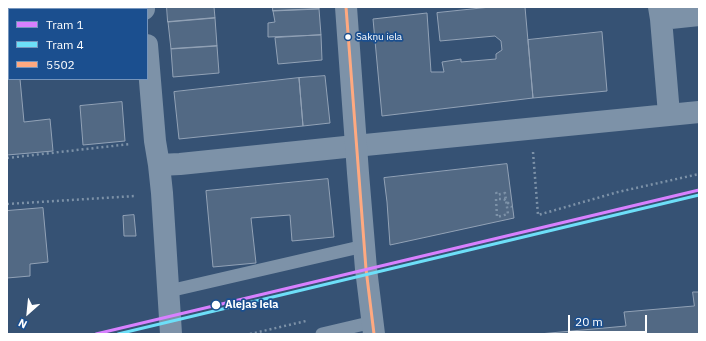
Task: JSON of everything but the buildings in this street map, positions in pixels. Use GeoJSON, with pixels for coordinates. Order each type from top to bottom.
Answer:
{"type":"FeatureCollection","features":[{"type":"Feature","properties":{"kind":"street"},"geometry":{"type":"LineString","coordinates":[[346,7],[355,146],[364,246],[374,328]]}},
{"type":"Feature","properties":{"kind":"street"},"geometry":{"type":"LineString","coordinates":[[669,114],[660,13],[699,15]]}},
{"type":"Feature","properties":{"kind":"street"},"geometry":{"type":"LineString","coordinates":[[148,57],[155,141],[162,193],[172,334]]}},
{"type":"Feature","properties":{"kind":"street"},"geometry":{"type":"LineString","coordinates":[[159,165],[699,112]]}},
{"type":"Feature","properties":{"kind":"lane"},"geometry":{"type":"LineString","coordinates":[[169,291],[364,246]]}},
{"type":"Feature","properties":{"kind":"lane"},"geometry":{"type":"LineString","coordinates":[[322,334],[374,328]]}},
{"type":"Feature","properties":{"kind":"path"},"geometry":{"type":"LineString","coordinates":[[531,128],[538,215],[618,192],[699,174]]}},
{"type":"Feature","properties":{"kind":"path"},"geometry":{"type":"LineString","coordinates":[[7,158],[130,144]]}},
{"type":"Feature","properties":{"kind":"path"},"geometry":{"type":"LineString","coordinates":[[496,192],[497,195],[505,193],[506,200],[507,207],[508,214],[498,217],[496,199],[504,199],[508,203],[512,207]]}},
{"type":"Feature","properties":{"kind":"path"},"geometry":{"type":"LineString","coordinates":[[7,204],[135,196]]}},
{"type":"Feature","properties":{"kind":"path"},"geometry":{"type":"LineString","coordinates":[[250,334],[310,320]]}},
{"type":"Feature","properties":{"kind":"tram line","name":"1"},"geometry":{"type":"LineString","coordinates":[[96,334],[699,190]]}},
{"type":"Feature","properties":{"kind":"tram line","name":"4"},"geometry":{"type":"LineString","coordinates":[[118,334],[699,195]]}},
{"type":"Feature","properties":{"kind":"transit line","name":"5502"},"geometry":{"type":"LineString","coordinates":[[346,7],[366,269],[374,334]]}},
{"type":"Feature","properties":{"kind":"place","name":"Sakņu iela"},"geometry":{"type":"Point","coordinates":[348,37]}},
{"type":"Feature","properties":{"kind":"place","name":"Alejas iela"},"geometry":{"type":"Point","coordinates":[216,305]}}]}
